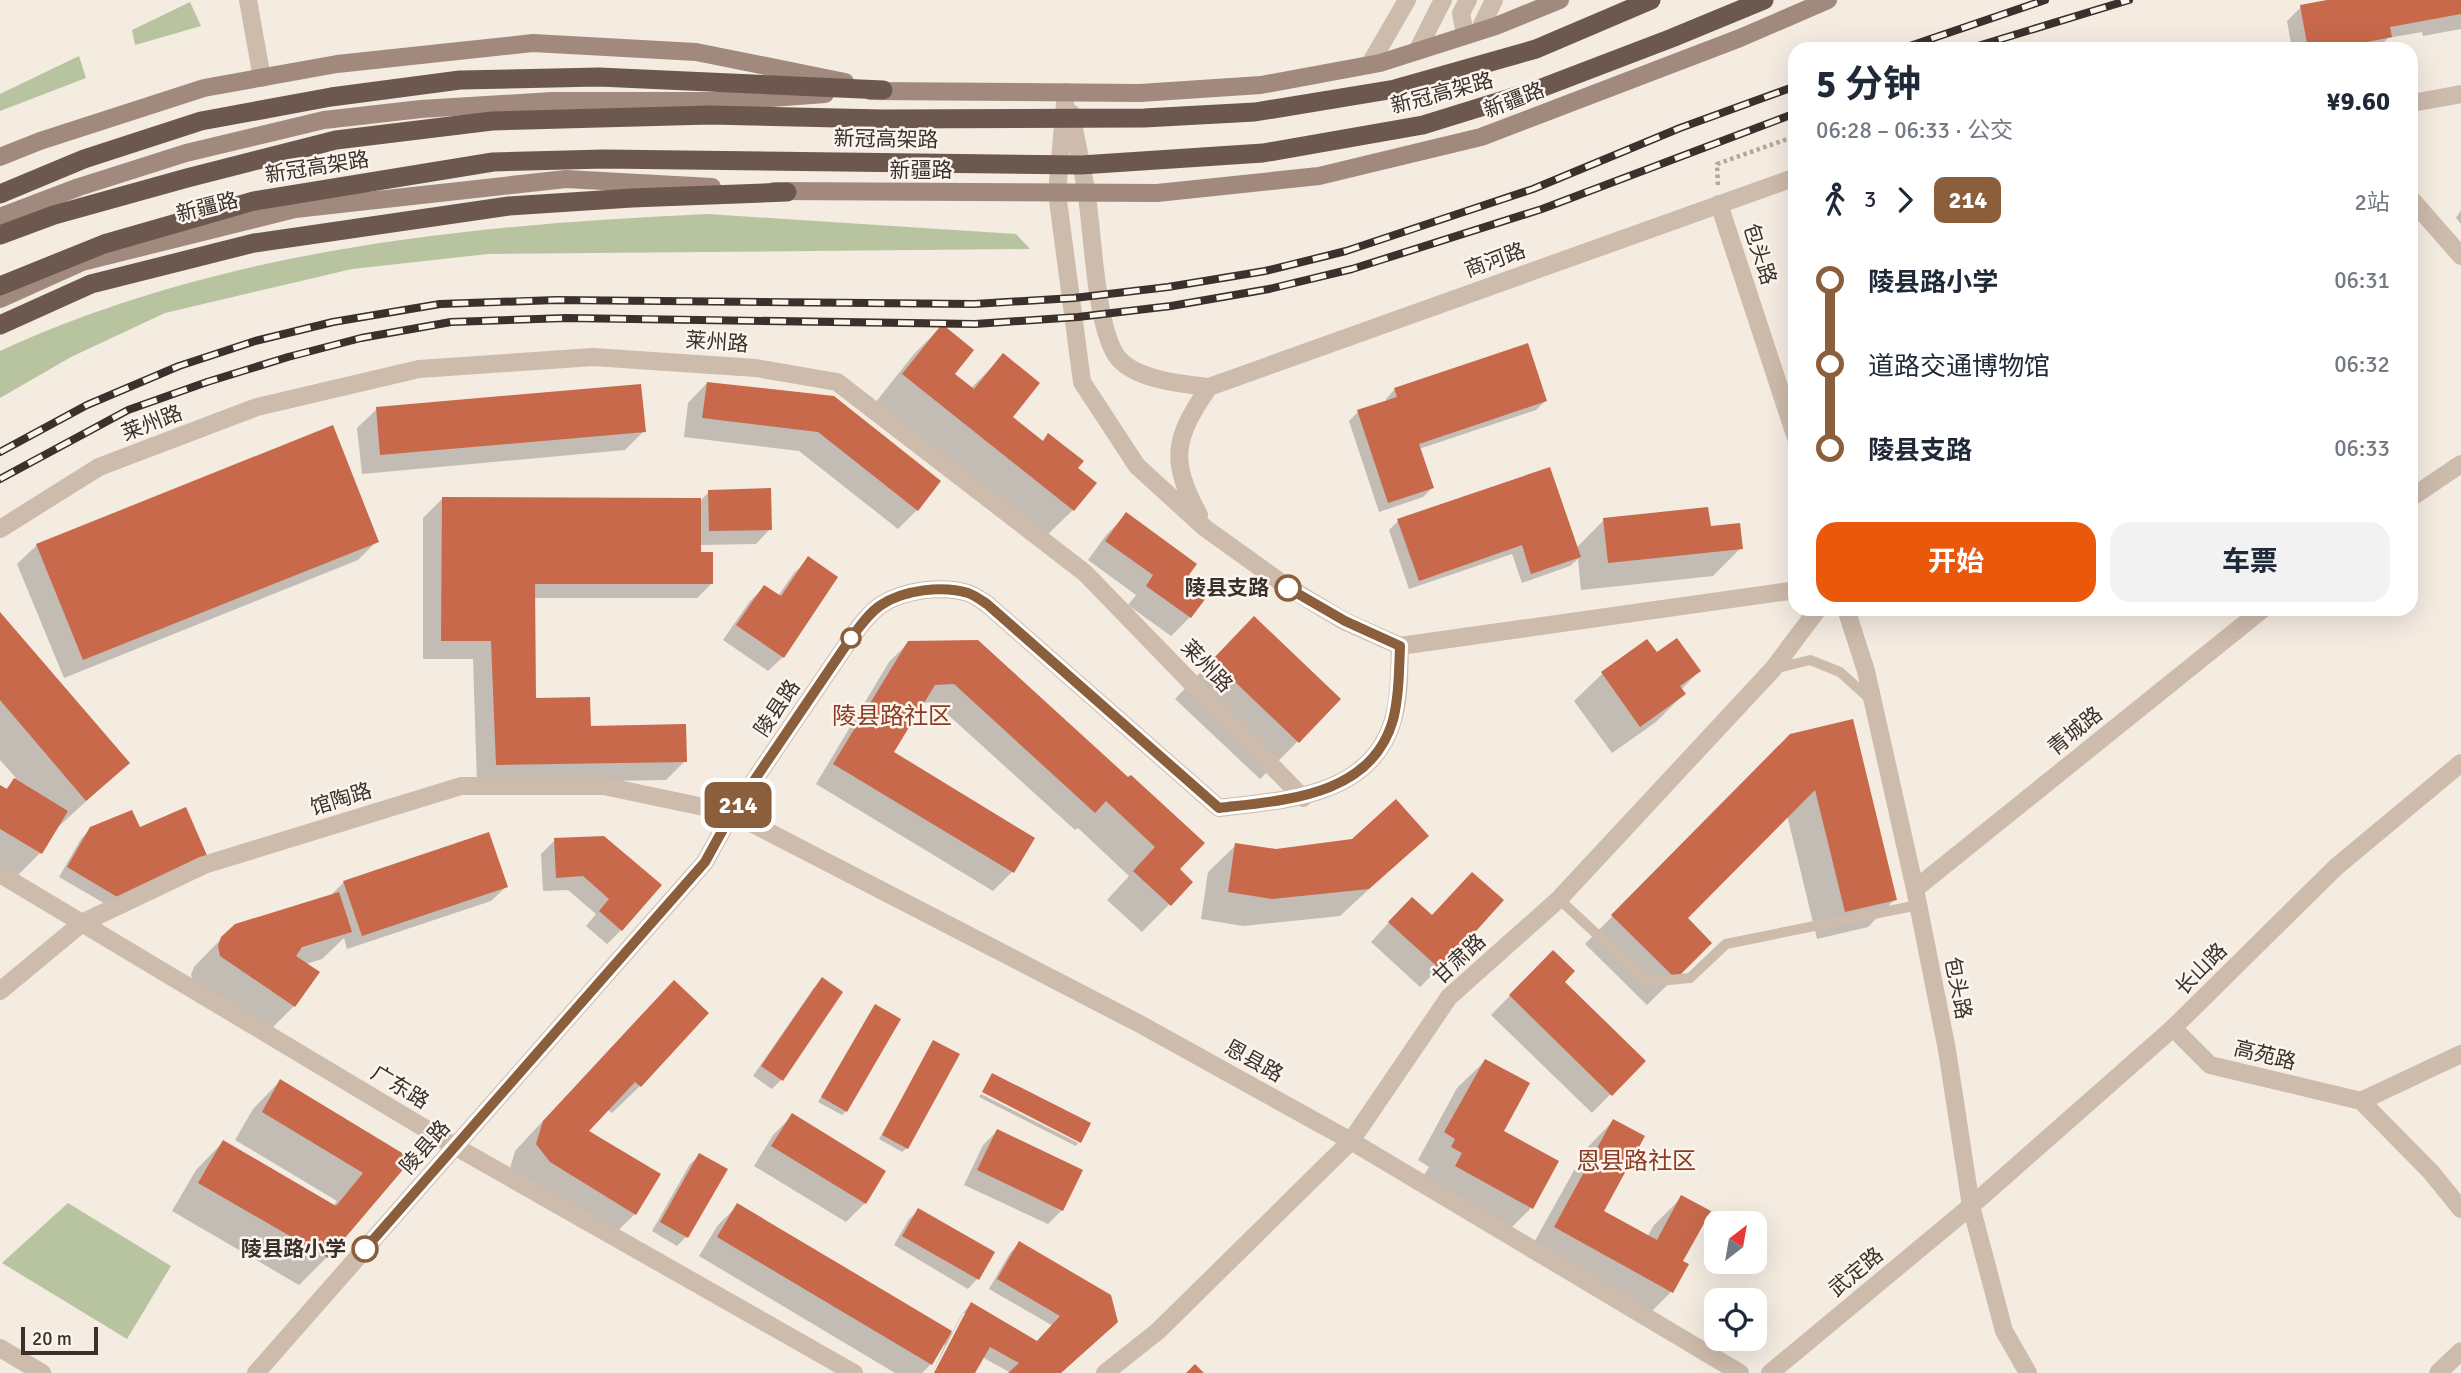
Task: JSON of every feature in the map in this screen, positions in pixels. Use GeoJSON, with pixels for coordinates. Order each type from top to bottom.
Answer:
{"type":"FeatureCollection","features":[{"type":"Feature","properties":{"kind":"highway","name":"新冠高架路"},"geometry":{"type":"LineString","coordinates":[[0,234],[54,215],[187,177],[336,140],[492,121],[710,115],[882,119],[1144,118],[1255,112],[1395,89],[1536,49],[1651,0]]}},
{"type":"Feature","properties":{"kind":"highway","name":"新冠高架路"},"geometry":{"type":"LineString","coordinates":[[0,286],[104,244],[254,201],[493,162],[604,159],[1081,165],[1263,153],[1423,125],[1536,90],[1764,0]]}},
{"type":"Feature","properties":{"kind":"highway"},"geometry":{"type":"LineString","coordinates":[[0,194],[84,159],[201,121],[331,97],[460,80],[599,77],[883,90]]}},
{"type":"Feature","properties":{"kind":"highway"},"geometry":{"type":"LineString","coordinates":[[0,325],[91,284],[254,243],[509,206],[787,192]]}},
{"type":"Feature","properties":{"kind":"main road"},"geometry":{"type":"LineString","coordinates":[[0,217],[79,187],[186,153],[324,120],[421,109],[552,101],[730,101],[883,90],[1140,93],[1261,85],[1370,64],[1417,51],[1560,0]]}},
{"type":"Feature","properties":{"kind":"main road","name":"新疆路"},"geometry":{"type":"LineString","coordinates":[[0,299],[82,262],[295,209],[566,179],[787,192],[1157,193],[1319,176],[1481,137],[1740,38],[1828,0]]}},
{"type":"Feature","properties":{"kind":"main road"},"geometry":{"type":"LineString","coordinates":[[0,157],[204,88],[337,64],[533,43],[696,52],[883,90]]}},
{"type":"Feature","properties":{"kind":"street"},"geometry":{"type":"LineString","coordinates":[[248,0],[262,78]]}},
{"type":"Feature","properties":{"kind":"street"},"geometry":{"type":"LineString","coordinates":[[1370,64],[1407,0]]}},
{"type":"Feature","properties":{"kind":"street"},"geometry":{"type":"LineString","coordinates":[[1417,51],[1443,0]]}},
{"type":"Feature","properties":{"kind":"street"},"geometry":{"type":"LineString","coordinates":[[1468,0],[1461,13],[1472,33],[1494,0]]}},
{"type":"Feature","properties":{"kind":"street"},"geometry":{"type":"LineString","coordinates":[[1066,92],[1086,193],[1103,325],[1111,348],[1121,361],[1137,371],[1172,383],[1209,387],[1183,428],[1178,451],[1181,477],[1205,528]]}},
{"type":"Feature","properties":{"kind":"street"},"geometry":{"type":"LineString","coordinates":[[1066,92],[1057,193],[1082,382],[1138,466],[1205,528],[1286,586],[1345,621],[1400,646],[1788,591]]}},
{"type":"Feature","properties":{"kind":"street"},"geometry":{"type":"LineString","coordinates":[[2418,102],[2461,94]]}},
{"type":"Feature","properties":{"kind":"street","name":"商河路"},"geometry":{"type":"LineString","coordinates":[[1209,387],[1788,180]]}},
{"type":"Feature","properties":{"kind":"street","name":"包头路"},"geometry":{"type":"LineString","coordinates":[[1719,204],[1788,414]]}},
{"type":"Feature","properties":{"kind":"street"},"geometry":{"type":"LineString","coordinates":[[2418,207],[2461,256]]}},
{"type":"Feature","properties":{"kind":"street","name":"莱州路"},"geometry":{"type":"LineString","coordinates":[[0,529],[99,467],[257,407],[419,369],[593,356],[755,368],[837,382],[1085,573],[1303,798]]}},
{"type":"Feature","properties":{"kind":"street"},"geometry":{"type":"LineString","coordinates":[[2418,493],[2461,464]]}},
{"type":"Feature","properties":{"kind":"street","name":"陵县路"},"geometry":{"type":"LineString","coordinates":[[256,1373],[705,862],[732,813],[869,616],[882,604],[905,594],[946,589],[969,593],[987,604],[1219,808],[1303,798],[1345,780],[1362,768],[1380,748],[1392,722],[1397,702],[1400,646]]}},
{"type":"Feature","properties":{"kind":"street","name":"甘肃路"},"geometry":{"type":"LineString","coordinates":[[1105,1373],[1158,1331],[1351,1141],[1449,997],[1559,899],[1773,669],[1813,616]]}},
{"type":"Feature","properties":{"kind":"street","name":"包头路"},"geometry":{"type":"LineString","coordinates":[[1848,616],[1866,671],[1917,897],[1947,1051],[1971,1206],[2004,1331],[2028,1373]]}},
{"type":"Feature","properties":{"kind":"street","name":"青城路"},"geometry":{"type":"LineString","coordinates":[[1917,897],[2255,616]]}},
{"type":"Feature","properties":{"kind":"street","name":"长山路"},"geometry":{"type":"LineString","coordinates":[[1971,1206],[2173,1028],[2336,867],[2461,763]]}},
{"type":"Feature","properties":{"kind":"street","name":"馆陶路"},"geometry":{"type":"LineString","coordinates":[[0,991],[82,923],[204,865],[461,786],[604,786],[732,813]]}},
{"type":"Feature","properties":{"kind":"street","name":"恩县路"},"geometry":{"type":"LineString","coordinates":[[732,813],[1138,1023],[1351,1141],[1741,1373]]}},
{"type":"Feature","properties":{"kind":"street","name":"广东路"},"geometry":{"type":"LineString","coordinates":[[0,874],[456,1147],[854,1373]]}},
{"type":"Feature","properties":{"kind":"street","name":"高苑路"},"geometry":{"type":"LineString","coordinates":[[2173,1028],[2210,1065],[2361,1101]]}},
{"type":"Feature","properties":{"kind":"street"},"geometry":{"type":"LineString","coordinates":[[2461,1054],[2361,1101],[2431,1172],[2461,1209]]}},
{"type":"Feature","properties":{"kind":"street","name":"武定路"},"geometry":{"type":"LineString","coordinates":[[1770,1373],[1971,1206]]}},
{"type":"Feature","properties":{"kind":"street"},"geometry":{"type":"LineString","coordinates":[[0,1348],[42,1373]]}},
{"type":"Feature","properties":{"kind":"street"},"geometry":{"type":"LineString","coordinates":[[2438,1373],[2461,1351]]}},
{"type":"Feature","properties":{"kind":"lane"},"geometry":{"type":"LineString","coordinates":[[1773,669],[1810,660],[1840,672],[1873,703]]}},
{"type":"Feature","properties":{"kind":"lane"},"geometry":{"type":"LineString","coordinates":[[1559,899],[1648,982],[1690,978],[1726,944],[1917,897]]}},
{"type":"Feature","properties":{"kind":"path"},"geometry":{"type":"LineString","coordinates":[[1719,204],[1717,164],[1788,139]]}},
{"type":"Feature","properties":{"kind":"green space"},"geometry":{"type":"Polygon","coordinates":[[[190,2],[201,26],[135,45],[132,30],[190,2]]]}},
{"type":"Feature","properties":{"kind":"green space"},"geometry":{"type":"Polygon","coordinates":[[[79,56],[86,78],[0,111],[0,94],[79,56]]]}},
{"type":"Feature","properties":{"kind":"green space"},"geometry":{"type":"Polygon","coordinates":[[[708,214],[1016,234],[1030,249],[488,254],[352,269],[165,313],[71,357],[0,398],[0,351],[84,316],[170,288],[347,248],[437,235],[708,214]]]}},
{"type":"Feature","properties":{"kind":"green space"},"geometry":{"type":"Polygon","coordinates":[[[68,1203],[171,1266],[127,1339],[2,1263],[68,1203]]]}},
{"type":"Feature","properties":{"kind":"building"},"geometry":{"type":"Polygon","coordinates":[[[2327,0],[2461,0],[2461,14],[2390,27],[2392,37],[2367,42],[2307,42],[2300,5],[2327,0]]]}},
{"type":"Feature","properties":{"kind":"building"},"geometry":{"type":"Polygon","coordinates":[[[942,324],[974,350],[955,374],[974,389],[1003,353],[1040,383],[1013,417],[1043,441],[1048,433],[1084,461],[1078,468],[1097,483],[1074,511],[902,374],[942,324]]]}},
{"type":"Feature","properties":{"kind":"building"},"geometry":{"type":"Polygon","coordinates":[[[1528,343],[1547,401],[1419,444],[1434,488],[1388,503],[1357,410],[1397,397],[1394,388],[1528,343]]]}},
{"type":"Feature","properties":{"kind":"building"},"geometry":{"type":"Polygon","coordinates":[[[707,382],[834,396],[941,481],[918,511],[818,432],[702,418],[707,382]]]}},
{"type":"Feature","properties":{"kind":"building"},"geometry":{"type":"Polygon","coordinates":[[[641,384],[646,432],[380,455],[376,407],[641,384]]]}},
{"type":"Feature","properties":{"kind":"building"},"geometry":{"type":"Polygon","coordinates":[[[333,425],[379,542],[83,660],[36,544],[333,425]]]}},
{"type":"Feature","properties":{"kind":"building"},"geometry":{"type":"Polygon","coordinates":[[[1550,467],[1581,557],[1531,574],[1522,545],[1419,581],[1397,519],[1550,467]]]}},
{"type":"Feature","properties":{"kind":"building"},"geometry":{"type":"Polygon","coordinates":[[[771,488],[772,530],[709,531],[708,490],[771,488]]]}},
{"type":"Feature","properties":{"kind":"building"},"geometry":{"type":"Polygon","coordinates":[[[442,497],[701,498],[701,552],[713,552],[713,584],[535,584],[536,698],[590,697],[591,726],[686,724],[687,762],[496,765],[491,641],[441,641],[442,497]]]}},
{"type":"Feature","properties":{"kind":"building"},"geometry":{"type":"Polygon","coordinates":[[[1708,507],[1711,526],[1740,523],[1743,549],[1608,563],[1603,518],[1708,507]]]}},
{"type":"Feature","properties":{"kind":"building"},"geometry":{"type":"Polygon","coordinates":[[[1126,512],[1197,564],[1189,575],[1212,590],[1191,618],[1146,586],[1153,575],[1105,541],[1126,512]]]}},
{"type":"Feature","properties":{"kind":"building"},"geometry":{"type":"Polygon","coordinates":[[[808,556],[838,577],[784,658],[736,625],[764,585],[781,596],[808,556]]]}},
{"type":"Feature","properties":{"kind":"building"},"geometry":{"type":"Polygon","coordinates":[[[0,612],[130,763],[86,801],[0,700],[0,612]]]}},
{"type":"Feature","properties":{"kind":"building"},"geometry":{"type":"Polygon","coordinates":[[[1254,616],[1341,699],[1299,743],[1212,660],[1254,616]]]}},
{"type":"Feature","properties":{"kind":"building"},"geometry":{"type":"Polygon","coordinates":[[[1677,638],[1701,671],[1680,686],[1686,694],[1640,727],[1601,672],[1647,639],[1657,652],[1677,638]]]}},
{"type":"Feature","properties":{"kind":"building"},"geometry":{"type":"Polygon","coordinates":[[[978,640],[1128,777],[1131,775],[1205,843],[1180,869],[1193,882],[1171,906],[1133,871],[1155,847],[1106,801],[1095,813],[954,684],[935,685],[894,752],[1035,838],[1014,873],[833,764],[908,641],[978,640]]]}},
{"type":"Feature","properties":{"kind":"building"},"geometry":{"type":"Polygon","coordinates":[[[1853,719],[1897,900],[1845,912],[1815,790],[1688,918],[1712,943],[1676,979],[1611,915],[1790,734],[1853,719]]]}},
{"type":"Feature","properties":{"kind":"building"},"geometry":{"type":"Polygon","coordinates":[[[14,778],[68,811],[42,854],[0,829],[0,785],[7,789],[14,778]]]}},
{"type":"Feature","properties":{"kind":"building"},"geometry":{"type":"Polygon","coordinates":[[[1396,799],[1429,836],[1369,889],[1272,899],[1228,892],[1235,843],[1276,849],[1352,839],[1396,799]]]}},
{"type":"Feature","properties":{"kind":"building"},"geometry":{"type":"Polygon","coordinates":[[[186,807],[209,860],[119,898],[67,867],[90,827],[132,810],[140,827],[186,807]]]}},
{"type":"Feature","properties":{"kind":"building"},"geometry":{"type":"Polygon","coordinates":[[[489,832],[508,887],[362,936],[343,881],[489,832]]]}},
{"type":"Feature","properties":{"kind":"building"},"geometry":{"type":"Polygon","coordinates":[[[604,836],[662,885],[622,931],[599,911],[609,899],[583,876],[556,878],[554,838],[604,836]]]}},
{"type":"Feature","properties":{"kind":"building"},"geometry":{"type":"Polygon","coordinates":[[[1472,872],[1504,900],[1441,970],[1388,922],[1412,897],[1432,915],[1472,872]]]}},
{"type":"Feature","properties":{"kind":"building"},"geometry":{"type":"Polygon","coordinates":[[[339,892],[352,932],[302,947],[296,956],[320,972],[295,1007],[220,956],[218,946],[221,937],[235,924],[339,892]]]}},
{"type":"Feature","properties":{"kind":"building"},"geometry":{"type":"Polygon","coordinates":[[[1553,950],[1575,971],[1565,982],[1646,1061],[1612,1096],[1509,995],[1553,950]]]}},
{"type":"Feature","properties":{"kind":"building"},"geometry":{"type":"Polygon","coordinates":[[[822,977],[843,992],[783,1081],[761,1066],[822,977]]]}},
{"type":"Feature","properties":{"kind":"building"},"geometry":{"type":"Polygon","coordinates":[[[674,980],[709,1013],[641,1087],[635,1082],[589,1131],[661,1174],[636,1215],[550,1162],[536,1144],[543,1121],[674,980]]]}},
{"type":"Feature","properties":{"kind":"building"},"geometry":{"type":"Polygon","coordinates":[[[875,1004],[901,1019],[847,1112],[821,1097],[875,1004]]]}},
{"type":"Feature","properties":{"kind":"building"},"geometry":{"type":"Polygon","coordinates":[[[933,1040],[960,1054],[908,1149],[882,1135],[933,1040]]]}},
{"type":"Feature","properties":{"kind":"building"},"geometry":{"type":"Polygon","coordinates":[[[1485,1059],[1530,1083],[1504,1131],[1559,1161],[1533,1209],[1455,1166],[1462,1153],[1451,1147],[1455,1139],[1444,1132],[1485,1059]]]}},
{"type":"Feature","properties":{"kind":"building"},"geometry":{"type":"Polygon","coordinates":[[[992,1073],[1091,1123],[1081,1143],[982,1092],[992,1073]]]}},
{"type":"Feature","properties":{"kind":"building"},"geometry":{"type":"Polygon","coordinates":[[[280,1079],[412,1159],[328,1258],[198,1183],[223,1140],[336,1206],[363,1173],[262,1112],[280,1079]]]}},
{"type":"Feature","properties":{"kind":"building"},"geometry":{"type":"Polygon","coordinates":[[[792,1113],[886,1171],[866,1204],[771,1146],[792,1113]]]}},
{"type":"Feature","properties":{"kind":"building"},"geometry":{"type":"Polygon","coordinates":[[[1613,1119],[1645,1136],[1604,1211],[1657,1240],[1681,1195],[1711,1211],[1704,1211],[1704,1224],[1683,1261],[1689,1264],[1673,1293],[1554,1227],[1613,1119]]]}},
{"type":"Feature","properties":{"kind":"building"},"geometry":{"type":"Polygon","coordinates":[[[997,1129],[1083,1170],[1063,1211],[977,1170],[997,1129]]]}},
{"type":"Feature","properties":{"kind":"building"},"geometry":{"type":"Polygon","coordinates":[[[699,1153],[728,1169],[688,1238],[660,1222],[699,1153]]]}},
{"type":"Feature","properties":{"kind":"building"},"geometry":{"type":"Polygon","coordinates":[[[737,1203],[952,1331],[932,1365],[717,1237],[737,1203]]]}},
{"type":"Feature","properties":{"kind":"building"},"geometry":{"type":"Polygon","coordinates":[[[918,1208],[995,1252],[979,1280],[902,1236],[918,1208]]]}},
{"type":"Feature","properties":{"kind":"building"},"geometry":{"type":"Polygon","coordinates":[[[1019,1241],[1111,1295],[1118,1322],[1061,1373],[1008,1373],[1019,1363],[990,1347],[975,1373],[934,1373],[971,1302],[1037,1341],[1060,1316],[997,1279],[1019,1241]]]}},
{"type":"Feature","properties":{"kind":"building"},"geometry":{"type":"Polygon","coordinates":[[[1195,1364],[1204,1373],[1186,1373],[1195,1364]]]}},
{"type":"Feature","properties":{"kind":"railway"},"geometry":{"type":"LineString","coordinates":[[1922,42],[2045,0]]}},
{"type":"Feature","properties":{"kind":"railway"},"geometry":{"type":"LineString","coordinates":[[1991,42],[2129,0]]}},
{"type":"Feature","properties":{"kind":"railway"},"geometry":{"type":"LineString","coordinates":[[0,452],[87,405],[179,366],[255,341],[333,322],[440,304],[556,300],[974,304],[1074,298],[1168,287],[1265,271],[1346,251],[1533,189],[1680,128],[1788,89]]}},
{"type":"Feature","properties":{"kind":"railway"},"geometry":{"type":"LineString","coordinates":[[0,479],[128,410],[207,382],[361,338],[451,322],[566,318],[975,324],[1078,317],[1171,306],[1269,289],[1352,269],[1542,209],[1788,116]]}},
{"type":"Feature","properties":{"kind":"bus line","name":"214"},"geometry":{"type":"LineString","coordinates":[[365,1249],[705,862],[732,813],[851,638],[882,604],[905,594],[946,589],[969,593],[987,604],[1219,808],[1303,798],[1345,780],[1371,760],[1392,722],[1399,692],[1400,646],[1372,635],[1288,588]]}},
{"type":"Feature","properties":{"kind":"place","name":"陵县支路"},"geometry":{"type":"Point","coordinates":[1288,588]}},
{"type":"Feature","properties":{"kind":"place","name":"陵县路小学"},"geometry":{"type":"Point","coordinates":[365,1249]}},
{"type":"Feature","properties":{"kind":"district","name":"陵县路社区"},"geometry":{"type":"Point","coordinates":[892,716]}},
{"type":"Feature","properties":{"kind":"district","name":"恩县路社区"},"geometry":{"type":"Point","coordinates":[1636,1161]}}]}
